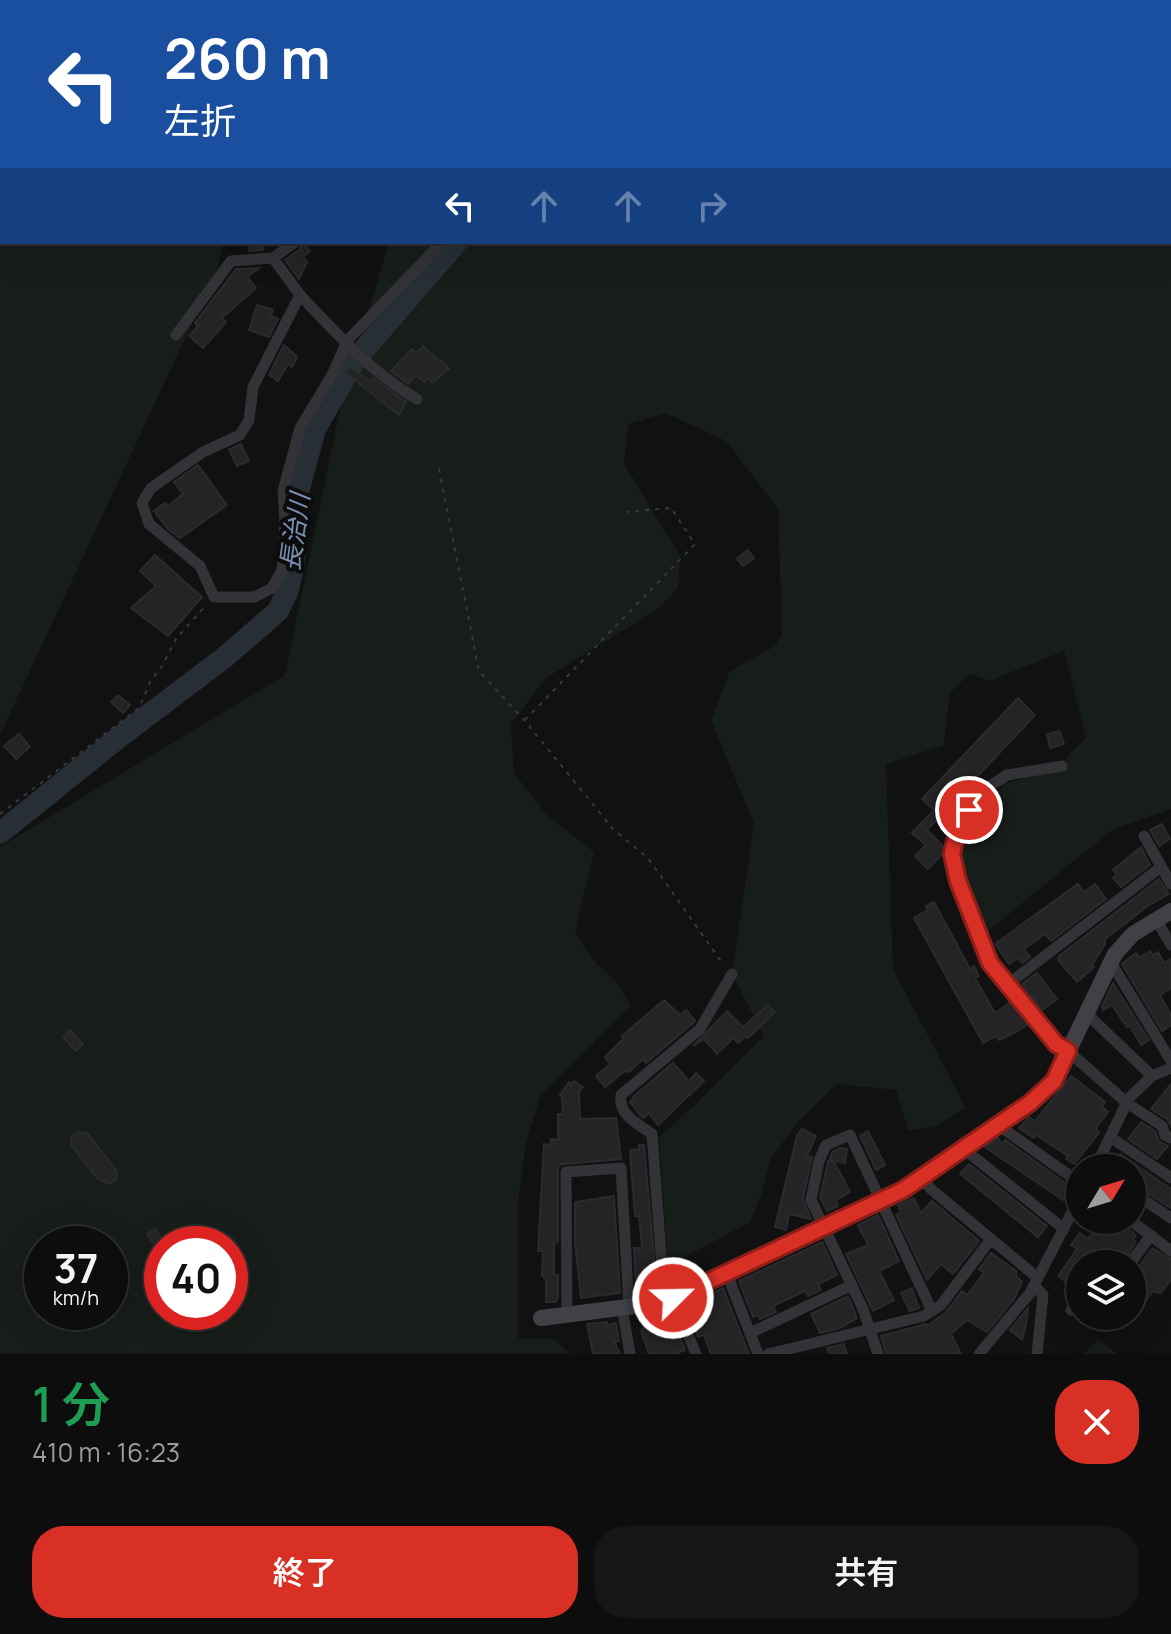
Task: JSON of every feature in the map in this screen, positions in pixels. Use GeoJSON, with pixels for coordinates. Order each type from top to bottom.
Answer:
{"type":"FeatureCollection","features":[{"type":"Feature","properties":{"kind":"street"},"geometry":{"type":"LineString","coordinates":[[176,335],[231,261],[273,258],[292,244]]}},
{"type":"Feature","properties":{"kind":"street"},"geometry":{"type":"LineString","coordinates":[[300,295],[253,387],[249,420],[240,435],[203,452],[151,488],[142,503],[149,524],[200,566],[214,597],[255,597],[272,588],[282,570],[283,491],[300,428],[332,375],[347,341],[440,244]]}},
{"type":"Feature","properties":{"kind":"street"},"geometry":{"type":"LineString","coordinates":[[273,258],[300,295],[396,387],[417,399]]}},
{"type":"Feature","properties":{"kind":"street"},"geometry":{"type":"LineString","coordinates":[[1062,766],[1007,775],[985,789],[958,828],[952,854],[958,881],[990,963],[1007,985],[1056,1044],[1127,1103],[1162,1126],[1165,1135],[1171,1138]]}},
{"type":"Feature","properties":{"kind":"street"},"geometry":{"type":"LineString","coordinates":[[1144,836],[1171,884]]}},
{"type":"Feature","properties":{"kind":"street"},"geometry":{"type":"LineString","coordinates":[[1007,985],[1161,867]]}},
{"type":"Feature","properties":{"kind":"street"},"geometry":{"type":"LineString","coordinates":[[541,1318],[670,1298],[882,1200],[921,1178],[1030,1103],[1054,1081],[1115,954],[1133,934],[1164,915],[1171,945]]}},
{"type":"Feature","properties":{"kind":"street"},"geometry":{"type":"LineString","coordinates":[[1102,1154],[1127,1103],[1152,1076],[1170,1068],[1115,969],[1109,967]]}},
{"type":"Feature","properties":{"kind":"street"},"geometry":{"type":"LineString","coordinates":[[696,1354],[663,1281],[652,1134],[623,1112],[619,1105],[621,1095],[700,1029],[732,974]]}},
{"type":"Feature","properties":{"kind":"street"},"geometry":{"type":"LineString","coordinates":[[1086,1013],[1152,1076]]}},
{"type":"Feature","properties":{"kind":"street"},"geometry":{"type":"LineString","coordinates":[[998,1125],[1066,1173]]}},
{"type":"Feature","properties":{"kind":"street"},"geometry":{"type":"LineString","coordinates":[[878,1354],[852,1285],[811,1200],[819,1161],[826,1145],[850,1135],[932,1311]]}},
{"type":"Feature","properties":{"kind":"street"},"geometry":{"type":"LineString","coordinates":[[1110,1137],[1171,1178]]}},
{"type":"Feature","properties":{"kind":"street"},"geometry":{"type":"LineString","coordinates":[[964,1149],[1064,1229]]}},
{"type":"Feature","properties":{"kind":"street"},"geometry":{"type":"LineString","coordinates":[[567,1315],[566,1172],[621,1168],[630,1354]]}},
{"type":"Feature","properties":{"kind":"street"},"geometry":{"type":"LineString","coordinates":[[921,1178],[1036,1282],[1043,1295],[1037,1354]]}},
{"type":"Feature","properties":{"kind":"street"},"geometry":{"type":"LineString","coordinates":[[1146,1201],[1171,1218]]}},
{"type":"Feature","properties":{"kind":"street"},"geometry":{"type":"LineString","coordinates":[[979,1354],[1036,1282],[1066,1225]]}},
{"type":"Feature","properties":{"kind":"street"},"geometry":{"type":"LineString","coordinates":[[1146,1231],[1171,1251]]}},
{"type":"Feature","properties":{"kind":"street"},"geometry":{"type":"LineString","coordinates":[[1140,1250],[1151,1235]]}},
{"type":"Feature","properties":{"kind":"street"},"geometry":{"type":"LineString","coordinates":[[768,1354],[924,1316],[941,1305],[991,1239]]}},
{"type":"Feature","properties":{"kind":"street"},"geometry":{"type":"LineString","coordinates":[[727,1274],[758,1354]]}},
{"type":"Feature","properties":{"kind":"street"},"geometry":{"type":"LineString","coordinates":[[750,1333],[852,1285]]}},
{"type":"Feature","properties":{"kind":"path"},"geometry":{"type":"LineString","coordinates":[[439,469],[479,671],[525,721],[613,829],[648,858],[715,955],[732,974]]}},
{"type":"Feature","properties":{"kind":"path"},"geometry":{"type":"LineString","coordinates":[[525,721],[695,544],[671,508],[627,512]]}},
{"type":"Feature","properties":{"kind":"path"},"geometry":{"type":"LineString","coordinates":[[0,814],[139,708],[151,680],[176,639],[214,597]]}},
{"type":"Feature","properties":{"kind":"shaded area"},"geometry":{"type":"Polygon","coordinates":[[[0,244],[223,244],[218,268],[0,735],[0,244]]]}},
{"type":"Feature","properties":{"kind":"shaded area"},"geometry":{"type":"Polygon","coordinates":[[[388,244],[1171,244],[1171,809],[1113,829],[988,931],[959,864],[963,839],[979,809],[1004,784],[1062,766],[1086,738],[1064,651],[989,681],[969,674],[950,693],[944,745],[886,764],[893,969],[966,1108],[934,1127],[908,1130],[896,1090],[837,1084],[796,1124],[770,1160],[750,1222],[668,1266],[659,1137],[764,1036],[732,974],[754,824],[711,720],[730,671],[775,646],[782,634],[778,509],[726,441],[665,413],[629,424],[624,463],[680,556],[678,588],[659,608],[546,678],[511,724],[514,773],[546,814],[594,852],[575,931],[593,960],[617,983],[631,1006],[541,1095],[526,1142],[518,1201],[518,1338],[554,1339],[570,1354],[0,1354],[0,847],[285,675],[339,414],[388,244]]]}},
{"type":"Feature","properties":{"kind":"shaded area"},"geometry":{"type":"Polygon","coordinates":[[[1098,1339],[1117,1354],[1084,1354],[1098,1339]]]}},
{"type":"Feature","properties":{"kind":"building"},"geometry":{"type":"Polygon","coordinates":[[[251,244],[264,244],[263,250],[249,251],[251,244]]]}},
{"type":"Feature","properties":{"kind":"building"},"geometry":{"type":"Polygon","coordinates":[[[304,244],[310,251],[303,257],[307,262],[299,279],[285,260],[304,244]]]}},
{"type":"Feature","properties":{"kind":"building"},"geometry":{"type":"Polygon","coordinates":[[[259,268],[247,277],[256,288],[222,318],[226,322],[203,348],[189,336],[198,326],[195,323],[236,269],[259,268]]]}},
{"type":"Feature","properties":{"kind":"building"},"geometry":{"type":"Polygon","coordinates":[[[257,305],[273,310],[271,316],[278,319],[269,337],[249,330],[257,305]]]}},
{"type":"Feature","properties":{"kind":"building"},"geometry":{"type":"Polygon","coordinates":[[[284,345],[297,357],[292,367],[288,364],[278,381],[269,375],[284,345]]]}},
{"type":"Feature","properties":{"kind":"building"},"geometry":{"type":"Polygon","coordinates":[[[423,346],[449,369],[432,383],[428,378],[424,382],[416,375],[408,384],[391,371],[412,349],[416,353],[423,346]]]}},
{"type":"Feature","properties":{"kind":"building"},"geometry":{"type":"Polygon","coordinates":[[[350,368],[371,381],[373,378],[406,402],[399,415],[346,373],[350,368]]]}},
{"type":"Feature","properties":{"kind":"building"},"geometry":{"type":"Polygon","coordinates":[[[241,444],[249,461],[237,466],[229,450],[241,444]]]}},
{"type":"Feature","properties":{"kind":"building"},"geometry":{"type":"Polygon","coordinates":[[[198,465],[227,505],[180,538],[168,529],[154,511],[165,503],[168,506],[183,494],[174,482],[198,465]]]}},
{"type":"Feature","properties":{"kind":"building"},"geometry":{"type":"Polygon","coordinates":[[[748,550],[754,558],[743,566],[737,559],[748,550]]]}},
{"type":"Feature","properties":{"kind":"building"},"geometry":{"type":"Polygon","coordinates":[[[155,555],[202,597],[168,636],[131,608],[156,586],[140,571],[155,555]]]}},
{"type":"Feature","properties":{"kind":"building"},"geometry":{"type":"Polygon","coordinates":[[[118,695],[130,705],[123,713],[111,702],[118,695]]]}},
{"type":"Feature","properties":{"kind":"building"},"geometry":{"type":"Polygon","coordinates":[[[1018,698],[1035,715],[927,830],[945,848],[928,869],[915,856],[926,845],[912,833],[934,810],[922,799],[1018,698]]]}},
{"type":"Feature","properties":{"kind":"building"},"geometry":{"type":"Polygon","coordinates":[[[1060,731],[1064,744],[1050,748],[1047,734],[1060,731]]]}},
{"type":"Feature","properties":{"kind":"building"},"geometry":{"type":"Polygon","coordinates":[[[19,734],[30,747],[16,759],[4,746],[19,734]]]}},
{"type":"Feature","properties":{"kind":"building"},"geometry":{"type":"Polygon","coordinates":[[[1162,824],[1170,839],[1159,846],[1150,830],[1162,824]]]}},
{"type":"Feature","properties":{"kind":"building"},"geometry":{"type":"Polygon","coordinates":[[[1141,847],[1150,865],[1121,887],[1113,878],[1117,875],[1113,870],[1141,847]]]}},
{"type":"Feature","properties":{"kind":"building"},"geometry":{"type":"Polygon","coordinates":[[[1159,879],[1169,894],[1149,905],[1105,939],[1092,965],[1094,967],[1077,982],[1058,960],[1059,956],[1159,879]]]}},
{"type":"Feature","properties":{"kind":"building"},"geometry":{"type":"Polygon","coordinates":[[[1078,884],[1084,892],[1095,884],[1106,899],[1051,941],[1045,934],[1024,949],[1030,957],[1022,963],[1018,958],[1009,964],[995,944],[1078,884]]]}},
{"type":"Feature","properties":{"kind":"building"},"geometry":{"type":"Polygon","coordinates":[[[934,902],[970,969],[974,966],[979,976],[975,978],[995,1013],[1011,1002],[1028,1024],[999,1040],[996,1036],[983,1043],[914,918],[928,910],[926,906],[934,902]]]}},
{"type":"Feature","properties":{"kind":"building"},"geometry":{"type":"Polygon","coordinates":[[[1150,951],[1153,955],[1158,952],[1164,963],[1171,959],[1171,988],[1160,995],[1171,1015],[1171,1025],[1162,1031],[1122,964],[1136,953],[1139,958],[1150,951]]]}},
{"type":"Feature","properties":{"kind":"building"},"geometry":{"type":"Polygon","coordinates":[[[1037,973],[1057,999],[1042,1010],[1022,984],[1037,973]]]}},
{"type":"Feature","properties":{"kind":"building"},"geometry":{"type":"Polygon","coordinates":[[[1113,983],[1149,1040],[1141,1045],[1112,1005],[1103,1010],[1113,983]]]}},
{"type":"Feature","properties":{"kind":"building"},"geometry":{"type":"Polygon","coordinates":[[[664,1000],[680,1015],[686,1010],[695,1021],[646,1063],[643,1059],[605,1087],[596,1076],[610,1064],[605,1057],[624,1038],[622,1036],[664,1000]]]}},
{"type":"Feature","properties":{"kind":"building"},"geometry":{"type":"Polygon","coordinates":[[[768,1005],[775,1012],[748,1038],[746,1036],[738,1043],[733,1038],[717,1054],[704,1039],[693,1046],[727,1011],[743,1027],[768,1005]]]}},
{"type":"Feature","properties":{"kind":"building"},"geometry":{"type":"Polygon","coordinates":[[[70,1030],[83,1044],[76,1051],[63,1037],[70,1030]]]}},
{"type":"Feature","properties":{"kind":"building"},"geometry":{"type":"Polygon","coordinates":[[[673,1063],[689,1081],[696,1073],[704,1081],[658,1125],[649,1113],[643,1118],[630,1102],[673,1063]]]}},
{"type":"Feature","properties":{"kind":"building"},"geometry":{"type":"Polygon","coordinates":[[[1071,1076],[1105,1102],[1102,1107],[1108,1112],[1096,1128],[1099,1133],[1082,1154],[1066,1155],[1019,1128],[1029,1117],[1035,1121],[1071,1076]]]}},
{"type":"Feature","properties":{"kind":"building"},"geometry":{"type":"Polygon","coordinates":[[[574,1081],[583,1087],[579,1092],[580,1119],[616,1118],[621,1159],[561,1164],[558,1169],[558,1241],[554,1244],[554,1275],[558,1275],[558,1297],[556,1302],[546,1302],[546,1279],[542,1275],[543,1251],[538,1251],[544,1144],[550,1145],[551,1139],[558,1140],[558,1114],[563,1114],[560,1095],[569,1082],[572,1084],[574,1081]]]}},
{"type":"Feature","properties":{"kind":"building"},"geometry":{"type":"Polygon","coordinates":[[[1171,1084],[1171,1126],[1167,1119],[1151,1109],[1171,1084]]]}},
{"type":"Feature","properties":{"kind":"building"},"geometry":{"type":"Polygon","coordinates":[[[1141,1122],[1155,1131],[1159,1141],[1168,1146],[1157,1159],[1128,1139],[1141,1122]]]}},
{"type":"Feature","properties":{"kind":"building"},"geometry":{"type":"Polygon","coordinates":[[[802,1129],[816,1136],[807,1156],[812,1157],[803,1198],[811,1219],[789,1214],[786,1230],[775,1227],[797,1136],[802,1129]]]}},
{"type":"Feature","properties":{"kind":"building"},"geometry":{"type":"Polygon","coordinates":[[[868,1131],[885,1165],[876,1170],[860,1136],[868,1131]]]}},
{"type":"Feature","properties":{"kind":"building"},"geometry":{"type":"Polygon","coordinates":[[[78,1132],[87,1133],[117,1172],[116,1179],[110,1184],[97,1178],[71,1145],[72,1137],[78,1132]]]}},
{"type":"Feature","properties":{"kind":"building"},"geometry":{"type":"Polygon","coordinates":[[[998,1138],[1002,1144],[1005,1140],[1066,1183],[1063,1200],[985,1147],[998,1138]]]}},
{"type":"Feature","properties":{"kind":"building"},"geometry":{"type":"Polygon","coordinates":[[[639,1145],[644,1145],[657,1291],[646,1294],[642,1284],[636,1284],[634,1248],[642,1248],[639,1216],[635,1216],[630,1150],[639,1149],[639,1145]]]}},
{"type":"Feature","properties":{"kind":"building"},"geometry":{"type":"Polygon","coordinates":[[[847,1149],[845,1163],[830,1160],[832,1152],[847,1149]]]}},
{"type":"Feature","properties":{"kind":"building"},"geometry":{"type":"Polygon","coordinates":[[[828,1161],[834,1162],[850,1192],[836,1200],[838,1206],[827,1211],[820,1197],[828,1161]]]}},
{"type":"Feature","properties":{"kind":"building"},"geometry":{"type":"Polygon","coordinates":[[[969,1164],[1047,1226],[1038,1237],[960,1174],[969,1164]]]}},
{"type":"Feature","properties":{"kind":"building"},"geometry":{"type":"Polygon","coordinates":[[[1146,1172],[1171,1189],[1171,1208],[1146,1193],[1146,1172]]]}},
{"type":"Feature","properties":{"kind":"building"},"geometry":{"type":"Polygon","coordinates":[[[614,1196],[620,1293],[581,1298],[575,1242],[575,1202],[614,1196]]]}},
{"type":"Feature","properties":{"kind":"building"},"geometry":{"type":"Polygon","coordinates":[[[914,1198],[921,1213],[932,1201],[979,1241],[953,1274],[941,1264],[927,1280],[896,1215],[901,1212],[898,1205],[914,1198]]]}},
{"type":"Feature","properties":{"kind":"building"},"geometry":{"type":"Polygon","coordinates":[[[878,1215],[899,1261],[879,1271],[894,1300],[873,1311],[846,1254],[868,1245],[858,1225],[878,1215]]]}},
{"type":"Feature","properties":{"kind":"building"},"geometry":{"type":"Polygon","coordinates":[[[1079,1234],[1088,1239],[1091,1234],[1136,1235],[1131,1250],[1076,1250],[1071,1245],[1079,1234]]]}},
{"type":"Feature","properties":{"kind":"building"},"geometry":{"type":"Polygon","coordinates":[[[822,1242],[837,1275],[818,1284],[821,1290],[808,1296],[805,1291],[773,1306],[776,1312],[760,1319],[758,1315],[753,1317],[739,1281],[822,1242]]]}},
{"type":"Feature","properties":{"kind":"building"},"geometry":{"type":"Polygon","coordinates":[[[1152,1248],[1171,1259],[1171,1279],[1161,1293],[1153,1291],[1146,1300],[1146,1257],[1152,1248]]]}},
{"type":"Feature","properties":{"kind":"building"},"geometry":{"type":"Polygon","coordinates":[[[991,1253],[1016,1271],[1022,1282],[1014,1299],[987,1332],[967,1320],[951,1334],[961,1354],[886,1354],[881,1336],[927,1326],[946,1312],[962,1291],[967,1295],[984,1273],[979,1269],[991,1253]]]}},
{"type":"Feature","properties":{"kind":"building"},"geometry":{"type":"Polygon","coordinates":[[[1066,1265],[1066,1282],[1058,1276],[1066,1265]]]}},
{"type":"Feature","properties":{"kind":"building"},"geometry":{"type":"Polygon","coordinates":[[[723,1288],[749,1354],[711,1354],[704,1335],[698,1337],[685,1305],[723,1288]]]}},
{"type":"Feature","properties":{"kind":"building"},"geometry":{"type":"Polygon","coordinates":[[[912,1288],[919,1308],[910,1311],[901,1293],[912,1288]]]}},
{"type":"Feature","properties":{"kind":"building"},"geometry":{"type":"Polygon","coordinates":[[[848,1296],[857,1318],[840,1328],[820,1333],[811,1314],[848,1296]]]}},
{"type":"Feature","properties":{"kind":"building"},"geometry":{"type":"Polygon","coordinates":[[[1028,1308],[1026,1325],[1022,1340],[1010,1330],[1028,1308]]]}},
{"type":"Feature","properties":{"kind":"building"},"geometry":{"type":"Polygon","coordinates":[[[669,1311],[685,1350],[675,1354],[649,1354],[641,1331],[664,1320],[662,1314],[669,1311]]]}},
{"type":"Feature","properties":{"kind":"building"},"geometry":{"type":"Polygon","coordinates":[[[607,1322],[607,1325],[616,1323],[619,1341],[614,1341],[620,1354],[593,1354],[587,1324],[607,1322]]]}},
{"type":"Feature","properties":{"kind":"building"},"geometry":{"type":"Polygon","coordinates":[[[844,1344],[847,1354],[830,1354],[827,1348],[844,1344]]]}},
{"type":"Feature","properties":{"kind":"waterway","name":"長治川"},"geometry":{"type":"LineString","coordinates":[[0,833],[225,657],[278,611],[288,590],[294,563],[297,496],[315,429],[355,360],[455,244]]}},
{"type":"Feature","properties":{"kind":"route"},"geometry":{"type":"LineString","coordinates":[[673,1298],[903,1190],[1030,1103],[1054,1081],[1068,1051],[1056,1044],[990,963],[958,881],[952,854],[958,828],[969,810]]}}]}
